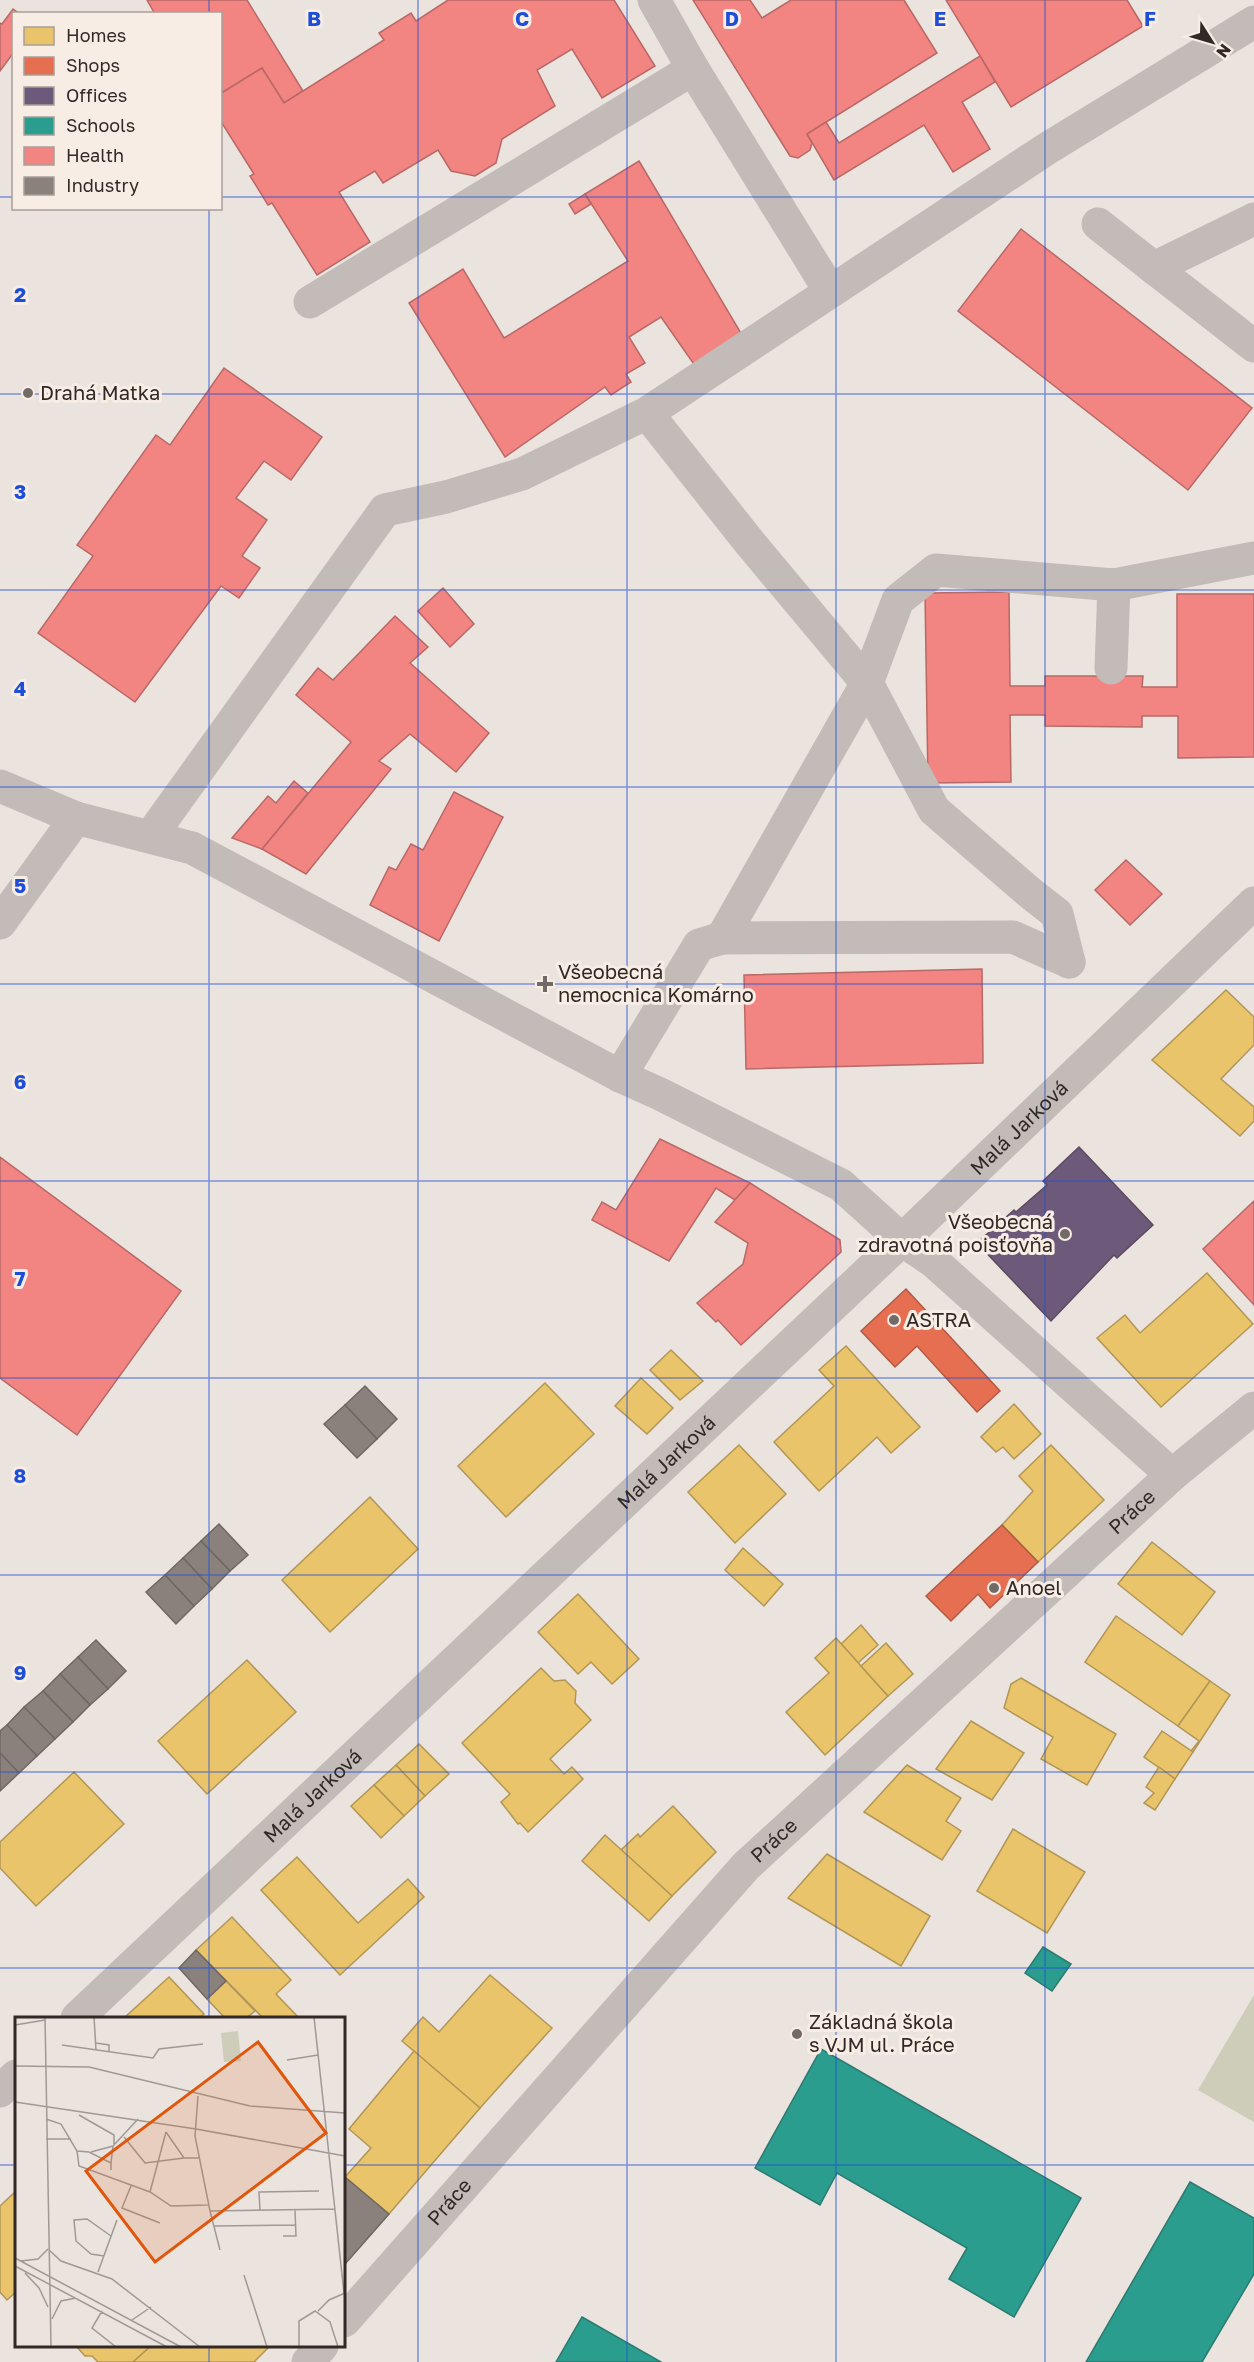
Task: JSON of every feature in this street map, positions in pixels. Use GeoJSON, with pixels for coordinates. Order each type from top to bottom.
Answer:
{"type":"FeatureCollection","features":[{"type":"Feature","properties":{"kind":"street"},"geometry":{"type":"LineString","coordinates":[[654,0],[693,69],[830,291]]}},
{"type":"Feature","properties":{"kind":"street"},"geometry":{"type":"LineString","coordinates":[[150,837],[385,510],[446,497],[522,474],[647,413],[1048,148],[1254,22]]}},
{"type":"Feature","properties":{"kind":"street"},"geometry":{"type":"LineString","coordinates":[[310,302],[693,69]]}},
{"type":"Feature","properties":{"kind":"street"},"geometry":{"type":"LineString","coordinates":[[1154,268],[1254,219]]}},
{"type":"Feature","properties":{"kind":"street"},"geometry":{"type":"LineString","coordinates":[[1098,224],[1254,346]]}},
{"type":"Feature","properties":{"kind":"street"},"geometry":{"type":"LineString","coordinates":[[620,1076],[699,945],[722,938],[1013,937],[1069,962],[1057,914],[934,810],[867,683],[750,543],[647,413]]}},
{"type":"Feature","properties":{"kind":"street"},"geometry":{"type":"LineString","coordinates":[[722,938],[867,683],[898,600],[936,570],[1114,585],[1254,558]]}},
{"type":"Feature","properties":{"kind":"street"},"geometry":{"type":"LineString","coordinates":[[1111,668],[1114,585]]}},
{"type":"Feature","properties":{"kind":"street"},"geometry":{"type":"LineString","coordinates":[[0,786],[76,818],[192,848],[620,1076],[841,1185],[902,1240],[933,1261],[1172,1475]]}},
{"type":"Feature","properties":{"kind":"street"},"geometry":{"type":"LineString","coordinates":[[0,923],[76,818]]}},
{"type":"Feature","properties":{"kind":"street","name":"Malá Jarková"},"geometry":{"type":"LineString","coordinates":[[79,2017],[902,1240],[1254,903]]}},
{"type":"Feature","properties":{"kind":"street","name":"Práce"},"geometry":{"type":"LineString","coordinates":[[345,2320],[746,1866],[1172,1475],[1254,1408]]}},
{"type":"Feature","properties":{"kind":"street"},"geometry":{"type":"LineString","coordinates":[[0,2091],[15,2077]]}},
{"type":"Feature","properties":{"kind":"street"},"geometry":{"type":"LineString","coordinates":[[308,2362],[321,2347]]}},
{"type":"Feature","properties":{"kind":"green space"},"geometry":{"type":"Polygon","coordinates":[[[1254,1995],[1254,2122],[1198,2090],[1254,1995]]]}},
{"type":"Feature","properties":{"kind":"building: Homes"},"geometry":{"type":"Polygon","coordinates":[[[1226,990],[1254,1017],[1254,1045],[1221,1079],[1254,1107],[1254,1121],[1240,1136],[1152,1060],[1226,990]]]}},
{"type":"Feature","properties":{"kind":"building: Homes"},"geometry":{"type":"Polygon","coordinates":[[[1207,1273],[1253,1324],[1161,1407],[1097,1338],[1125,1315],[1140,1333],[1207,1273]]]}},
{"type":"Feature","properties":{"kind":"building: Homes"},"geometry":{"type":"Polygon","coordinates":[[[846,1346],[920,1427],[891,1453],[877,1437],[819,1491],[774,1442],[834,1386],[819,1370],[846,1346]]]}},
{"type":"Feature","properties":{"kind":"building: Homes"},"geometry":{"type":"Polygon","coordinates":[[[671,1350],[703,1381],[680,1400],[650,1370],[671,1350]]]}},
{"type":"Feature","properties":{"kind":"building: Homes"},"geometry":{"type":"Polygon","coordinates":[[[641,1378],[673,1408],[647,1434],[615,1406],[641,1378]]]}},
{"type":"Feature","properties":{"kind":"building: Homes"},"geometry":{"type":"Polygon","coordinates":[[[545,1383],[594,1434],[506,1517],[458,1466],[545,1383]]]}},
{"type":"Feature","properties":{"kind":"building: Homes"},"geometry":{"type":"Polygon","coordinates":[[[1014,1404],[1041,1434],[1014,1459],[1003,1447],[996,1452],[981,1437],[1014,1404]]]}},
{"type":"Feature","properties":{"kind":"building: Homes"},"geometry":{"type":"Polygon","coordinates":[[[739,1445],[786,1494],[735,1543],[688,1492],[739,1445]]]}},
{"type":"Feature","properties":{"kind":"building: Homes"},"geometry":{"type":"Polygon","coordinates":[[[1051,1445],[1104,1500],[1038,1562],[1002,1525],[1033,1491],[1019,1476],[1051,1445]]]}},
{"type":"Feature","properties":{"kind":"building: Homes"},"geometry":{"type":"Polygon","coordinates":[[[370,1497],[418,1549],[330,1632],[282,1580],[370,1497]]]}},
{"type":"Feature","properties":{"kind":"building: Homes"},"geometry":{"type":"Polygon","coordinates":[[[1152,1542],[1215,1592],[1182,1635],[1118,1584],[1152,1542]]]}},
{"type":"Feature","properties":{"kind":"building: Homes"},"geometry":{"type":"Polygon","coordinates":[[[743,1548],[783,1584],[764,1606],[725,1570],[743,1548]]]}},
{"type":"Feature","properties":{"kind":"building: Homes"},"geometry":{"type":"Polygon","coordinates":[[[578,1594],[639,1659],[612,1684],[591,1662],[578,1674],[538,1632],[578,1594]]]}},
{"type":"Feature","properties":{"kind":"building: Homes"},"geometry":{"type":"Polygon","coordinates":[[[1116,1616],[1210,1681],[1178,1726],[1085,1662],[1116,1616]]]}},
{"type":"Feature","properties":{"kind":"building: Homes"},"geometry":{"type":"Polygon","coordinates":[[[861,1625],[878,1645],[858,1663],[841,1644],[861,1625]]]}},
{"type":"Feature","properties":{"kind":"building: Homes"},"geometry":{"type":"Polygon","coordinates":[[[836,1638],[888,1696],[825,1755],[786,1712],[829,1673],[815,1658],[836,1638]]]}},
{"type":"Feature","properties":{"kind":"building: Homes"},"geometry":{"type":"Polygon","coordinates":[[[886,1643],[913,1674],[888,1696],[861,1666],[886,1643]]]}},
{"type":"Feature","properties":{"kind":"building: Homes"},"geometry":{"type":"Polygon","coordinates":[[[247,1660],[296,1712],[207,1794],[158,1741],[247,1660]]]}},
{"type":"Feature","properties":{"kind":"building: Homes"},"geometry":{"type":"Polygon","coordinates":[[[541,1668],[554,1681],[565,1680],[576,1691],[575,1703],[591,1720],[550,1759],[564,1774],[572,1767],[583,1779],[528,1832],[520,1823],[518,1824],[501,1802],[510,1794],[462,1743],[541,1668]]]}},
{"type":"Feature","properties":{"kind":"building: Homes"},"geometry":{"type":"Polygon","coordinates":[[[1021,1678],[1116,1734],[1087,1785],[1041,1759],[1053,1737],[1004,1708],[1011,1684],[1021,1678]]]}},
{"type":"Feature","properties":{"kind":"building: Homes"},"geometry":{"type":"Polygon","coordinates":[[[1210,1681],[1230,1695],[1193,1752],[1191,1751],[1199,1741],[1178,1726],[1210,1681]]]}},
{"type":"Feature","properties":{"kind":"building: Homes"},"geometry":{"type":"Polygon","coordinates":[[[971,1721],[1024,1753],[992,1800],[936,1769],[971,1721]]]}},
{"type":"Feature","properties":{"kind":"building: Homes"},"geometry":{"type":"Polygon","coordinates":[[[1162,1731],[1193,1752],[1175,1779],[1144,1757],[1162,1731]]]}},
{"type":"Feature","properties":{"kind":"building: Homes"},"geometry":{"type":"Polygon","coordinates":[[[419,1744],[449,1774],[425,1796],[396,1765],[419,1744]]]}},
{"type":"Feature","properties":{"kind":"building: Homes"},"geometry":{"type":"Polygon","coordinates":[[[396,1765],[425,1796],[404,1816],[374,1785],[396,1765]]]}},
{"type":"Feature","properties":{"kind":"building: Homes"},"geometry":{"type":"Polygon","coordinates":[[[907,1765],[961,1798],[946,1821],[961,1831],[942,1860],[864,1812],[907,1765]]]}},
{"type":"Feature","properties":{"kind":"building: Homes"},"geometry":{"type":"Polygon","coordinates":[[[1159,1767],[1175,1779],[1155,1810],[1144,1803],[1154,1793],[1146,1787],[1159,1767]]]}},
{"type":"Feature","properties":{"kind":"building: Homes"},"geometry":{"type":"Polygon","coordinates":[[[74,1772],[124,1824],[36,1906],[0,1868],[0,1842],[74,1772]]]}},
{"type":"Feature","properties":{"kind":"building: Homes"},"geometry":{"type":"Polygon","coordinates":[[[374,1785],[404,1816],[381,1838],[351,1806],[374,1785]]]}},
{"type":"Feature","properties":{"kind":"building: Homes"},"geometry":{"type":"Polygon","coordinates":[[[673,1806],[716,1852],[672,1896],[621,1850],[638,1834],[640,1837],[673,1806]]]}},
{"type":"Feature","properties":{"kind":"building: Homes"},"geometry":{"type":"Polygon","coordinates":[[[1013,1829],[1085,1872],[1047,1933],[977,1891],[1013,1829]]]}},
{"type":"Feature","properties":{"kind":"building: Homes"},"geometry":{"type":"Polygon","coordinates":[[[605,1835],[672,1896],[649,1921],[582,1861],[605,1835]]]}},
{"type":"Feature","properties":{"kind":"building: Homes"},"geometry":{"type":"Polygon","coordinates":[[[827,1854],[930,1916],[901,1966],[788,1898],[827,1854]]]}},
{"type":"Feature","properties":{"kind":"building: Homes"},"geometry":{"type":"Polygon","coordinates":[[[297,1857],[358,1923],[408,1879],[424,1897],[340,1975],[261,1890],[297,1857]]]}},
{"type":"Feature","properties":{"kind":"building: Homes"},"geometry":{"type":"Polygon","coordinates":[[[232,1917],[291,1980],[276,1994],[298,2017],[262,2017],[196,1950],[232,1917]]]}},
{"type":"Feature","properties":{"kind":"building: Homes"},"geometry":{"type":"Polygon","coordinates":[[[490,1975],[552,2028],[480,2108],[402,2041],[423,2017],[439,2032],[490,1975]]]}},
{"type":"Feature","properties":{"kind":"building: Homes"},"geometry":{"type":"Polygon","coordinates":[[[169,1977],[204,2014],[200,2017],[125,2017],[169,1977]]]}},
{"type":"Feature","properties":{"kind":"building: Homes"},"geometry":{"type":"Polygon","coordinates":[[[226,1981],[255,2011],[247,2017],[224,2017],[207,1999],[226,1981]]]}},
{"type":"Feature","properties":{"kind":"building: Homes"},"geometry":{"type":"Polygon","coordinates":[[[414,2051],[480,2108],[389,2214],[345,2177],[371,2148],[349,2129],[414,2051]]]}},
{"type":"Feature","properties":{"kind":"building: Homes"},"geometry":{"type":"Polygon","coordinates":[[[15,2192],[15,2293],[7,2300],[0,2292],[0,2206],[15,2192]]]}},
{"type":"Feature","properties":{"kind":"building: Homes"},"geometry":{"type":"Polygon","coordinates":[[[77,2347],[150,2347],[133,2362],[98,2362],[92,2356],[85,2356],[77,2347]]]}},
{"type":"Feature","properties":{"kind":"building: Homes"},"geometry":{"type":"Polygon","coordinates":[[[150,2347],[269,2347],[254,2362],[133,2362],[150,2347]]]}},
{"type":"Feature","properties":{"kind":"building: Shops"},"geometry":{"type":"Polygon","coordinates":[[[906,1289],[1000,1391],[977,1412],[917,1346],[895,1367],[861,1331],[906,1289]]]}},
{"type":"Feature","properties":{"kind":"building: Shops"},"geometry":{"type":"Polygon","coordinates":[[[1002,1525],[1038,1562],[990,1608],[978,1594],[951,1621],[926,1596],[1002,1525]]]}},
{"type":"Feature","properties":{"kind":"building: Offices","name":"Všeobecná zdravotná poisťovňa"},"geometry":{"type":"Polygon","coordinates":[[[1079,1147],[1153,1225],[1117,1258],[1114,1255],[1051,1321],[977,1243],[1014,1210],[1016,1212],[1047,1185],[1043,1181],[1079,1147]]]}},
{"type":"Feature","properties":{"kind":"building: Schools"},"geometry":{"type":"Polygon","coordinates":[[[1043,1947],[1071,1964],[1052,1991],[1025,1973],[1043,1947]]]}},
{"type":"Feature","properties":{"kind":"building: Schools"},"geometry":{"type":"Polygon","coordinates":[[[821,2049],[1081,2198],[1014,2317],[949,2279],[967,2248],[837,2173],[820,2205],[755,2168],[821,2049]]]}},
{"type":"Feature","properties":{"kind":"building: Schools"},"geometry":{"type":"Polygon","coordinates":[[[1190,2182],[1254,2218],[1254,2274],[1202,2362],[1086,2362],[1190,2182]]]}},
{"type":"Feature","properties":{"kind":"building: Schools"},"geometry":{"type":"Polygon","coordinates":[[[582,2317],[661,2362],[556,2362],[582,2317]]]}},
{"type":"Feature","properties":{"kind":"building: Health"},"geometry":{"type":"Polygon","coordinates":[[[147,0],[247,0],[303,91],[284,103],[262,68],[222,93],[222,12],[154,12],[147,0]]]}},
{"type":"Feature","properties":{"kind":"building: Health"},"geometry":{"type":"Polygon","coordinates":[[[448,0],[614,0],[655,66],[602,98],[572,49],[537,70],[555,106],[502,139],[496,163],[475,176],[451,171],[438,150],[383,183],[375,171],[339,192],[370,242],[317,275],[272,203],[268,205],[250,176],[254,174],[222,123],[222,93],[262,68],[284,103],[384,40],[379,33],[411,13],[416,21],[448,0]]]}},
{"type":"Feature","properties":{"kind":"building: Health"},"geometry":{"type":"Polygon","coordinates":[[[693,0],[750,0],[762,18],[791,0],[904,0],[937,53],[807,134],[812,143],[810,150],[798,158],[790,156],[693,0]]]}},
{"type":"Feature","properties":{"kind":"building: Health"},"geometry":{"type":"Polygon","coordinates":[[[946,0],[1127,0],[1143,26],[1011,107],[946,0]]]}},
{"type":"Feature","properties":{"kind":"building: Health"},"geometry":{"type":"Polygon","coordinates":[[[13,9],[17,12],[12,12],[12,55],[0,71],[0,23],[2,24],[13,9]]]}},
{"type":"Feature","properties":{"kind":"building: Health"},"geometry":{"type":"Polygon","coordinates":[[[980,56],[995,82],[962,102],[990,149],[953,172],[924,125],[834,180],[807,134],[826,122],[839,143],[980,56]]]}},
{"type":"Feature","properties":{"kind":"building: Health"},"geometry":{"type":"Polygon","coordinates":[[[639,161],[745,340],[698,370],[661,317],[629,337],[645,363],[626,374],[631,382],[611,395],[605,387],[505,457],[409,303],[463,269],[504,338],[628,261],[585,194],[639,161]]]}},
{"type":"Feature","properties":{"kind":"building: Health"},"geometry":{"type":"Polygon","coordinates":[[[585,194],[591,204],[575,214],[569,204],[585,194]]]}},
{"type":"Feature","properties":{"kind":"building: Health"},"geometry":{"type":"Polygon","coordinates":[[[1021,229],[1252,408],[1188,490],[958,311],[1021,229]]]}},
{"type":"Feature","properties":{"kind":"building: Health"},"geometry":{"type":"Polygon","coordinates":[[[224,368],[322,437],[291,480],[264,461],[236,498],[267,520],[242,556],[260,568],[239,598],[221,586],[135,702],[38,633],[93,556],[77,545],[156,435],[170,445],[224,368]]]}},
{"type":"Feature","properties":{"kind":"building: Health"},"geometry":{"type":"Polygon","coordinates":[[[443,588],[474,624],[450,647],[418,611],[443,588]]]}},
{"type":"Feature","properties":{"kind":"building: Health"},"geometry":{"type":"Polygon","coordinates":[[[1009,592],[1010,686],[1045,686],[1045,676],[1143,676],[1142,687],[1177,687],[1177,594],[1254,594],[1254,757],[1178,758],[1178,716],[1142,716],[1142,727],[1045,726],[1045,715],[1010,715],[1011,782],[928,783],[925,593],[1009,592]]]}},
{"type":"Feature","properties":{"kind":"building: Health"},"geometry":{"type":"Polygon","coordinates":[[[395,616],[428,647],[410,663],[489,733],[456,772],[410,734],[379,761],[391,769],[306,874],[262,849],[351,742],[296,695],[318,668],[333,680],[395,616]]]}},
{"type":"Feature","properties":{"kind":"building: Health"},"geometry":{"type":"Polygon","coordinates":[[[294,781],[308,793],[262,849],[232,838],[268,796],[276,803],[294,781]]]}},
{"type":"Feature","properties":{"kind":"building: Health"},"geometry":{"type":"Polygon","coordinates":[[[454,792],[503,817],[439,941],[370,905],[389,867],[396,870],[411,844],[423,850],[454,792]]]}},
{"type":"Feature","properties":{"kind":"building: Health"},"geometry":{"type":"Polygon","coordinates":[[[1126,860],[1162,894],[1130,925],[1095,890],[1126,860]]]}},
{"type":"Feature","properties":{"kind":"building: Health"},"geometry":{"type":"Polygon","coordinates":[[[982,969],[983,1063],[746,1069],[744,975],[982,969]]]}},
{"type":"Feature","properties":{"kind":"building: Health"},"geometry":{"type":"Polygon","coordinates":[[[660,1139],[750,1183],[735,1200],[716,1188],[669,1261],[592,1220],[602,1202],[616,1210],[660,1139]]]}},
{"type":"Feature","properties":{"kind":"building: Health"},"geometry":{"type":"Polygon","coordinates":[[[0,1157],[181,1291],[77,1435],[0,1378],[0,1157]]]}},
{"type":"Feature","properties":{"kind":"building: Health"},"geometry":{"type":"Polygon","coordinates":[[[750,1183],[840,1240],[841,1252],[741,1345],[718,1320],[716,1322],[697,1303],[743,1264],[748,1243],[715,1222],[750,1183]]]}},
{"type":"Feature","properties":{"kind":"building: Health"},"geometry":{"type":"Polygon","coordinates":[[[1254,1201],[1254,1305],[1203,1249],[1254,1201]]]}},
{"type":"Feature","properties":{"kind":"building: Industry"},"geometry":{"type":"Polygon","coordinates":[[[365,1386],[397,1419],[377,1439],[345,1405],[365,1386]]]}},
{"type":"Feature","properties":{"kind":"building: Industry"},"geometry":{"type":"Polygon","coordinates":[[[345,1405],[377,1439],[357,1458],[324,1424],[345,1405]]]}},
{"type":"Feature","properties":{"kind":"building: Industry"},"geometry":{"type":"Polygon","coordinates":[[[219,1524],[248,1555],[230,1571],[201,1541],[219,1524]]]}},
{"type":"Feature","properties":{"kind":"building: Industry"},"geometry":{"type":"Polygon","coordinates":[[[201,1541],[230,1571],[212,1589],[183,1558],[201,1541]]]}},
{"type":"Feature","properties":{"kind":"building: Industry"},"geometry":{"type":"Polygon","coordinates":[[[183,1558],[212,1589],[194,1606],[165,1575],[183,1558]]]}},
{"type":"Feature","properties":{"kind":"building: Industry"},"geometry":{"type":"Polygon","coordinates":[[[165,1575],[194,1606],[176,1624],[146,1592],[165,1575]]]}},
{"type":"Feature","properties":{"kind":"building: Industry"},"geometry":{"type":"Polygon","coordinates":[[[96,1640],[126,1671],[108,1689],[78,1657],[96,1640]]]}},
{"type":"Feature","properties":{"kind":"building: Industry"},"geometry":{"type":"Polygon","coordinates":[[[78,1657],[108,1689],[90,1705],[60,1674],[78,1657]]]}},
{"type":"Feature","properties":{"kind":"building: Industry"},"geometry":{"type":"Polygon","coordinates":[[[60,1674],[90,1705],[73,1722],[43,1691],[60,1674]]]}},
{"type":"Feature","properties":{"kind":"building: Industry"},"geometry":{"type":"Polygon","coordinates":[[[43,1691],[73,1722],[55,1739],[24,1707],[43,1691]]]}},
{"type":"Feature","properties":{"kind":"building: Industry"},"geometry":{"type":"Polygon","coordinates":[[[24,1707],[55,1739],[37,1756],[7,1725],[24,1707]]]}},
{"type":"Feature","properties":{"kind":"building: Industry"},"geometry":{"type":"Polygon","coordinates":[[[7,1725],[37,1756],[19,1773],[0,1753],[0,1731],[7,1725]]]}},
{"type":"Feature","properties":{"kind":"building: Industry"},"geometry":{"type":"Polygon","coordinates":[[[0,1753],[19,1773],[0,1791],[0,1753]]]}},
{"type":"Feature","properties":{"kind":"building: Industry"},"geometry":{"type":"Polygon","coordinates":[[[196,1950],[226,1981],[207,1999],[179,1968],[196,1950]]]}},
{"type":"Feature","properties":{"kind":"building: Industry"},"geometry":{"type":"Polygon","coordinates":[[[345,2177],[389,2214],[345,2262],[345,2177]]]}},
{"type":"Feature","properties":{"kind":"place","name":"Drahá Matka"},"geometry":{"type":"Point","coordinates":[28,393]}},
{"type":"Feature","properties":{"kind":"place","name":"Všeobecná nemocnica Komárno"},"geometry":{"type":"Point","coordinates":[545,984]}},
{"type":"Feature","properties":{"kind":"place","name":"Všeobecná zdravotná poisťovňa"},"geometry":{"type":"Point","coordinates":[1065,1234]}},
{"type":"Feature","properties":{"kind":"place","name":"ASTRA"},"geometry":{"type":"Point","coordinates":[894,1320]}},
{"type":"Feature","properties":{"kind":"place","name":"Anoel"},"geometry":{"type":"Point","coordinates":[994,1588]}},
{"type":"Feature","properties":{"kind":"place","name":"Základná škola s VJM ul. Práce"},"geometry":{"type":"Point","coordinates":[797,2034]}}]}
